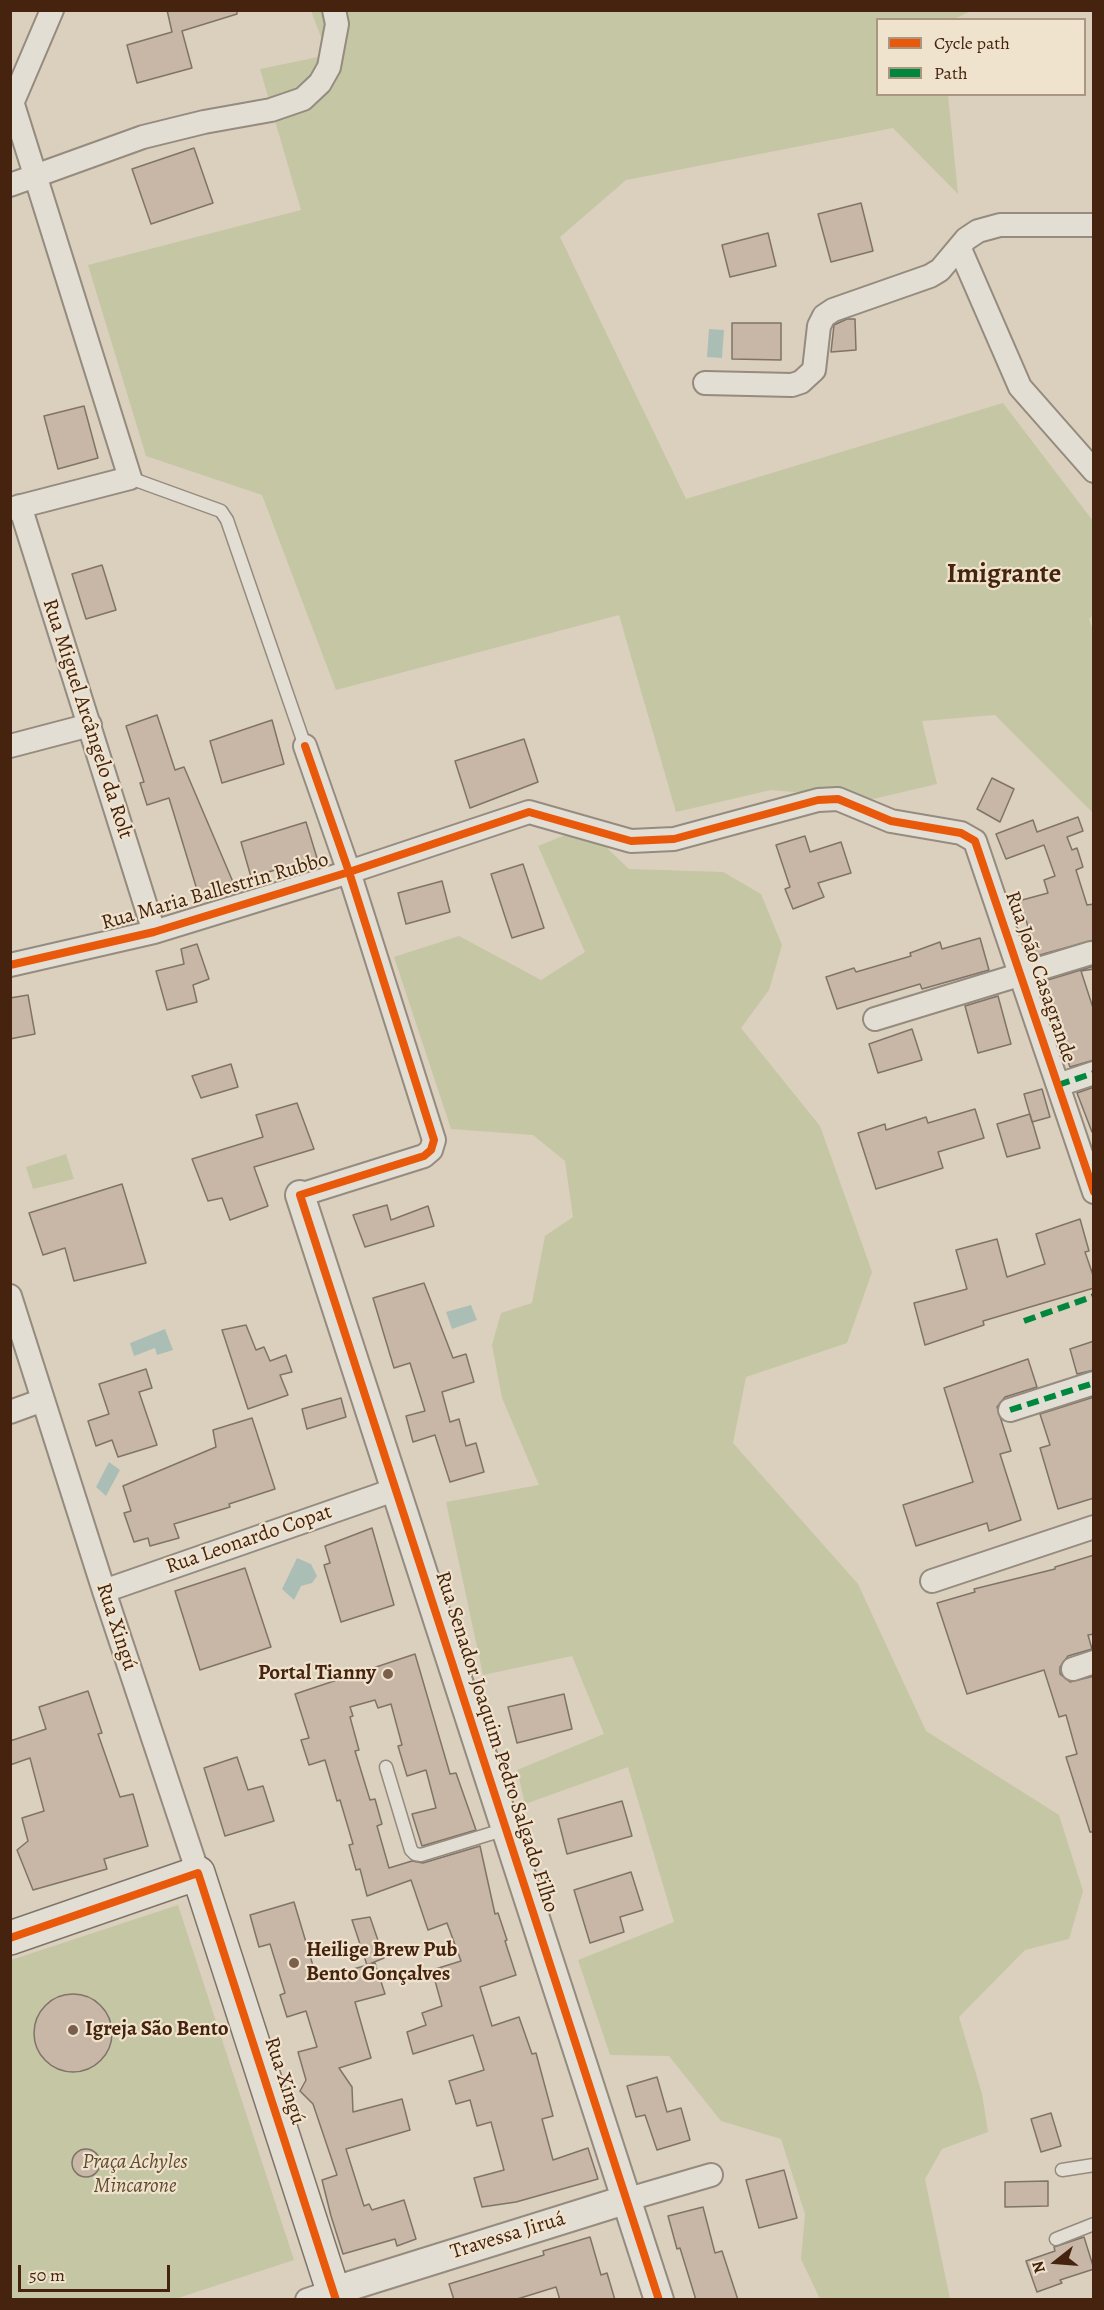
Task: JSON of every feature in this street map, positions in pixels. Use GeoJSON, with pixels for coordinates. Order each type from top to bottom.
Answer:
{"type":"FeatureCollection","features":[{"type":"Feature","properties":{"kind":"main road"},"geometry":{"type":"LineString","coordinates":[[10,1938],[198,1873]]}},
{"type":"Feature","properties":{"kind":"main road","name":"Rua Xingú"},"geometry":{"type":"LineString","coordinates":[[198,1873],[326,2297]]}},
{"type":"Feature","properties":{"kind":"street"},"geometry":{"type":"LineString","coordinates":[[15,508],[130,478],[12,97],[52,10]]}},
{"type":"Feature","properties":{"kind":"street"},"geometry":{"type":"LineString","coordinates":[[10,185],[143,137],[204,122],[271,110],[303,99],[320,82],[329,67],[337,24],[334,10]]}},
{"type":"Feature","properties":{"kind":"street"},"geometry":{"type":"LineString","coordinates":[[705,383],[792,386],[801,382],[813,370],[819,326],[824,316],[833,309],[930,276],[940,270],[960,249],[966,239],[978,231],[1000,225],[1094,225]]}},
{"type":"Feature","properties":{"kind":"street"},"geometry":{"type":"LineString","coordinates":[[960,249],[1010,370],[1020,387],[1094,471]]}},
{"type":"Feature","properties":{"kind":"street","name":"Rua Miguel Arcângelo da Rolt"},"geometry":{"type":"LineString","coordinates":[[15,508],[90,725],[154,932]]}},
{"type":"Feature","properties":{"kind":"street"},"geometry":{"type":"LineString","coordinates":[[10,746],[90,725]]}},
{"type":"Feature","properties":{"kind":"street"},"geometry":{"type":"LineString","coordinates":[[300,1195],[424,1156],[431,1150],[434,1140],[349,872],[305,746]]}},
{"type":"Feature","properties":{"kind":"street","name":"Rua Maria Ballestrin Rubbo"},"geometry":{"type":"LineString","coordinates":[[10,964],[154,932],[349,872],[529,812],[631,841],[674,839],[818,800],[838,799],[891,821],[961,833],[975,841]]}},
{"type":"Feature","properties":{"kind":"street","name":"Rua João Casagrande"},"geometry":{"type":"LineString","coordinates":[[975,841],[1093,1192]]}},
{"type":"Feature","properties":{"kind":"street"},"geometry":{"type":"LineString","coordinates":[[875,1019],[1091,953]]}},
{"type":"Feature","properties":{"kind":"street"},"geometry":{"type":"LineString","coordinates":[[1058,1085],[1094,1073]]}},
{"type":"Feature","properties":{"kind":"street","name":"Rua Senador Joaquim Pedro Salgado Filho"},"geometry":{"type":"LineString","coordinates":[[300,1195],[659,2300]]}},
{"type":"Feature","properties":{"kind":"street","name":"Rua Xingú"},"geometry":{"type":"LineString","coordinates":[[10,1296],[104,1591],[198,1873]]}},
{"type":"Feature","properties":{"kind":"street"},"geometry":{"type":"LineString","coordinates":[[1010,1410],[1094,1383]]}},
{"type":"Feature","properties":{"kind":"street"},"geometry":{"type":"LineString","coordinates":[[10,1412],[43,1400]]}},
{"type":"Feature","properties":{"kind":"street","name":"Rua Leonardo Copat"},"geometry":{"type":"LineString","coordinates":[[104,1591],[394,1490]]}},
{"type":"Feature","properties":{"kind":"street"},"geometry":{"type":"LineString","coordinates":[[932,1581],[1094,1527]]}},
{"type":"Feature","properties":{"kind":"street","name":"Travessa Jiruá"},"geometry":{"type":"LineString","coordinates":[[326,2297],[625,2200],[711,2175]]}},
{"type":"Feature","properties":{"kind":"lane"},"geometry":{"type":"LineString","coordinates":[[130,478],[221,511],[227,520],[305,746]]}},
{"type":"Feature","properties":{"kind":"lane"},"geometry":{"type":"LineString","coordinates":[[386,1767],[411,1850],[415,1854],[421,1855],[506,1829]]}},
{"type":"Feature","properties":{"kind":"lane"},"geometry":{"type":"LineString","coordinates":[[1062,2170],[1094,2165]]}},
{"type":"Feature","properties":{"kind":"lane"},"geometry":{"type":"LineString","coordinates":[[1056,2239],[1094,2223]]}},
{"type":"Feature","properties":{"kind":"green space"},"geometry":{"type":"Polygon","coordinates":[[[311,11],[971,11],[956,18],[876,18],[876,96],[948,96],[958,194],[893,128],[626,180],[560,237],[686,499],[1003,403],[1093,521],[1094,614],[1089,619],[1094,633],[1093,813],[995,715],[922,721],[937,784],[873,799],[771,790],[676,812],[619,615],[336,690],[262,495],[146,456],[88,265],[301,210],[260,69],[328,55],[311,11]]]}},
{"type":"Feature","properties":{"kind":"green space"},"geometry":{"type":"Polygon","coordinates":[[[585,827],[629,869],[723,872],[761,894],[782,945],[769,990],[741,1028],[820,1126],[872,1272],[847,1343],[746,1377],[733,1443],[858,1584],[926,1731],[1059,1815],[1083,1891],[1069,1939],[1025,1950],[959,2017],[982,2094],[988,2132],[942,2149],[925,2179],[950,2299],[820,2299],[801,2259],[805,2214],[781,2139],[721,2121],[669,2056],[610,2055],[578,1960],[674,1922],[628,1767],[525,1804],[517,1770],[604,1734],[572,1656],[483,1675],[446,1502],[539,1485],[502,1398],[492,1345],[501,1313],[532,1303],[545,1236],[573,1217],[565,1161],[533,1135],[451,1129],[394,957],[459,936],[541,980],[585,952],[538,846],[585,827]]]}},
{"type":"Feature","properties":{"kind":"green space"},"geometry":{"type":"Polygon","coordinates":[[[66,1154],[74,1179],[33,1189],[26,1167],[66,1154]]]}},
{"type":"Feature","properties":{"kind":"green space","name":"Praça Achyles Mincarone"},"geometry":{"type":"Polygon","coordinates":[[[178,1905],[294,2260],[175,2299],[11,2299],[11,1960],[178,1905]]]}},
{"type":"Feature","properties":{"kind":"shaded area"},"geometry":{"type":"Polygon","coordinates":[[[709,329],[724,330],[722,358],[707,357],[709,329]]]}},
{"type":"Feature","properties":{"kind":"shaded area"},"geometry":{"type":"Polygon","coordinates":[[[471,1305],[477,1320],[452,1329],[446,1312],[471,1305]]]}},
{"type":"Feature","properties":{"kind":"shaded area"},"geometry":{"type":"Polygon","coordinates":[[[165,1329],[173,1350],[157,1355],[155,1348],[134,1356],[130,1343],[165,1329]]]}},
{"type":"Feature","properties":{"kind":"shaded area"},"geometry":{"type":"Polygon","coordinates":[[[109,1462],[120,1470],[106,1496],[96,1487],[109,1462]]]}},
{"type":"Feature","properties":{"kind":"shaded area"},"geometry":{"type":"Polygon","coordinates":[[[297,1558],[311,1564],[317,1576],[312,1583],[301,1586],[294,1600],[282,1589],[297,1558]]]}},
{"type":"Feature","properties":{"kind":"building"},"geometry":{"type":"Polygon","coordinates":[[[167,10],[237,10],[237,14],[182,31],[192,68],[137,83],[127,45],[172,32],[167,10]]]}},
{"type":"Feature","properties":{"kind":"building"},"geometry":{"type":"Polygon","coordinates":[[[194,148],[213,203],[151,224],[132,169],[194,148]]]}},
{"type":"Feature","properties":{"kind":"building"},"geometry":{"type":"Polygon","coordinates":[[[861,203],[873,251],[831,262],[818,214],[861,203]]]}},
{"type":"Feature","properties":{"kind":"building"},"geometry":{"type":"Polygon","coordinates":[[[768,233],[776,266],[730,277],[722,245],[768,233]]]}},
{"type":"Feature","properties":{"kind":"building"},"geometry":{"type":"Polygon","coordinates":[[[847,319],[855,319],[856,350],[831,352],[834,325],[847,319]]]}},
{"type":"Feature","properties":{"kind":"building"},"geometry":{"type":"Polygon","coordinates":[[[732,323],[781,323],[781,360],[732,359],[732,323]]]}},
{"type":"Feature","properties":{"kind":"building"},"geometry":{"type":"Polygon","coordinates":[[[84,406],[98,458],[58,469],[44,416],[84,406]]]}},
{"type":"Feature","properties":{"kind":"building"},"geometry":{"type":"Polygon","coordinates":[[[102,565],[116,610],[86,619],[72,574],[102,565]]]}},
{"type":"Feature","properties":{"kind":"building"},"geometry":{"type":"Polygon","coordinates":[[[157,715],[175,770],[184,767],[233,882],[198,893],[169,798],[147,805],[140,783],[144,782],[126,726],[157,715]]]}},
{"type":"Feature","properties":{"kind":"building"},"geometry":{"type":"Polygon","coordinates":[[[272,720],[284,764],[222,783],[210,741],[272,720]]]}},
{"type":"Feature","properties":{"kind":"building"},"geometry":{"type":"Polygon","coordinates":[[[524,739],[538,782],[470,808],[455,761],[524,739]]]}},
{"type":"Feature","properties":{"kind":"building"},"geometry":{"type":"Polygon","coordinates":[[[992,778],[1014,789],[1000,822],[977,809],[992,778]]]}},
{"type":"Feature","properties":{"kind":"building"},"geometry":{"type":"Polygon","coordinates":[[[1078,817],[1083,831],[1067,837],[1072,850],[1077,848],[1083,867],[1076,870],[1087,905],[1094,904],[1094,940],[1036,956],[1025,916],[1016,919],[1011,903],[1048,893],[1044,880],[1055,876],[1044,845],[1006,859],[996,834],[1033,820],[1037,832],[1078,817]]]}},
{"type":"Feature","properties":{"kind":"building"},"geometry":{"type":"Polygon","coordinates":[[[306,822],[317,858],[251,877],[241,842],[306,822]]]}},
{"type":"Feature","properties":{"kind":"building"},"geometry":{"type":"Polygon","coordinates":[[[805,836],[810,852],[841,842],[851,873],[818,883],[824,897],[793,909],[785,889],[790,887],[776,845],[805,836]]]}},
{"type":"Feature","properties":{"kind":"building"},"geometry":{"type":"Polygon","coordinates":[[[523,864],[544,928],[512,938],[491,874],[523,864]]]}},
{"type":"Feature","properties":{"kind":"building"},"geometry":{"type":"Polygon","coordinates":[[[442,881],[450,912],[406,924],[398,893],[442,881]]]}},
{"type":"Feature","properties":{"kind":"building"},"geometry":{"type":"Polygon","coordinates":[[[980,938],[989,970],[922,989],[920,984],[837,1009],[826,977],[854,968],[856,972],[911,956],[910,953],[940,942],[942,949],[980,938]]]}},
{"type":"Feature","properties":{"kind":"building"},"geometry":{"type":"Polygon","coordinates":[[[197,944],[209,979],[193,985],[197,1002],[167,1010],[156,971],[184,964],[181,949],[197,944]]]}},
{"type":"Feature","properties":{"kind":"building"},"geometry":{"type":"Polygon","coordinates":[[[1094,966],[1094,969],[1081,971],[1094,1011],[1094,1060],[1070,1067],[1038,983],[1094,966]]]}},
{"type":"Feature","properties":{"kind":"building"},"geometry":{"type":"Polygon","coordinates":[[[28,995],[35,1034],[10,1039],[10,998],[28,995]]]}},
{"type":"Feature","properties":{"kind":"building"},"geometry":{"type":"Polygon","coordinates":[[[998,996],[1011,1044],[978,1053],[965,1006],[998,996]]]}},
{"type":"Feature","properties":{"kind":"building"},"geometry":{"type":"Polygon","coordinates":[[[912,1029],[922,1060],[878,1073],[869,1044],[912,1029]]]}},
{"type":"Feature","properties":{"kind":"building"},"geometry":{"type":"Polygon","coordinates":[[[231,1064],[238,1087],[201,1098],[192,1076],[231,1064]]]}},
{"type":"Feature","properties":{"kind":"building"},"geometry":{"type":"Polygon","coordinates":[[[1094,1087],[1094,1132],[1092,1132],[1077,1093],[1094,1087]]]}},
{"type":"Feature","properties":{"kind":"building"},"geometry":{"type":"Polygon","coordinates":[[[1042,1089],[1050,1117],[1032,1122],[1024,1094],[1042,1089]]]}},
{"type":"Feature","properties":{"kind":"building"},"geometry":{"type":"Polygon","coordinates":[[[297,1103],[314,1149],[254,1167],[268,1206],[230,1220],[222,1198],[208,1201],[192,1159],[263,1137],[256,1115],[297,1103]]]}},
{"type":"Feature","properties":{"kind":"building"},"geometry":{"type":"Polygon","coordinates":[[[975,1109],[984,1138],[938,1152],[943,1168],[876,1189],[858,1133],[885,1124],[886,1130],[926,1117],[928,1123],[975,1109]]]}},
{"type":"Feature","properties":{"kind":"building"},"geometry":{"type":"Polygon","coordinates":[[[1030,1114],[1040,1148],[1007,1157],[997,1124],[1030,1114]]]}},
{"type":"Feature","properties":{"kind":"building"},"geometry":{"type":"Polygon","coordinates":[[[122,1184],[146,1263],[74,1281],[65,1248],[43,1255],[29,1213],[122,1184]]]}},
{"type":"Feature","properties":{"kind":"building"},"geometry":{"type":"Polygon","coordinates":[[[387,1205],[391,1220],[428,1206],[434,1226],[365,1247],[353,1215],[387,1205]]]}},
{"type":"Feature","properties":{"kind":"building"},"geometry":{"type":"Polygon","coordinates":[[[1080,1219],[1089,1251],[1085,1252],[1094,1278],[1094,1288],[983,1321],[984,1325],[925,1345],[914,1303],[967,1289],[956,1250],[997,1239],[1007,1277],[1045,1264],[1036,1234],[1080,1219]]]}},
{"type":"Feature","properties":{"kind":"building"},"geometry":{"type":"Polygon","coordinates":[[[424,1283],[453,1358],[466,1354],[474,1382],[442,1392],[450,1422],[459,1419],[466,1446],[476,1443],[484,1472],[450,1482],[435,1435],[413,1442],[406,1416],[425,1411],[410,1363],[394,1368],[373,1298],[424,1283]]]}},
{"type":"Feature","properties":{"kind":"building"},"geometry":{"type":"Polygon","coordinates":[[[246,1325],[256,1350],[264,1347],[270,1361],[286,1355],[292,1372],[280,1375],[288,1395],[248,1409],[222,1330],[246,1325]]]}},
{"type":"Feature","properties":{"kind":"building"},"geometry":{"type":"Polygon","coordinates":[[[1094,1341],[1094,1370],[1077,1374],[1070,1349],[1094,1341]]]}},
{"type":"Feature","properties":{"kind":"building"},"geometry":{"type":"Polygon","coordinates":[[[1028,1359],[1037,1387],[1005,1397],[997,1407],[1011,1451],[1000,1454],[1021,1520],[989,1531],[987,1523],[916,1546],[903,1505],[973,1482],[944,1388],[1028,1359]]]}},
{"type":"Feature","properties":{"kind":"building"},"geometry":{"type":"Polygon","coordinates":[[[146,1369],[152,1388],[139,1392],[157,1445],[118,1457],[112,1440],[96,1446],[88,1421],[109,1414],[99,1384],[146,1369]]]}},
{"type":"Feature","properties":{"kind":"building"},"geometry":{"type":"Polygon","coordinates":[[[1094,1397],[1094,1498],[1058,1509],[1040,1448],[1050,1445],[1040,1414],[1094,1397]]]}},
{"type":"Feature","properties":{"kind":"building"},"geometry":{"type":"Polygon","coordinates":[[[341,1398],[346,1417],[307,1429],[302,1409],[341,1398]]]}},
{"type":"Feature","properties":{"kind":"building"},"geometry":{"type":"Polygon","coordinates":[[[252,1418],[275,1489],[229,1504],[230,1507],[174,1524],[179,1538],[150,1546],[148,1538],[134,1542],[124,1513],[131,1511],[123,1486],[216,1447],[213,1430],[252,1418]]]}},
{"type":"Feature","properties":{"kind":"building"},"geometry":{"type":"Polygon","coordinates":[[[372,1528],[394,1605],[341,1622],[324,1565],[330,1563],[325,1546],[372,1528]]]}},
{"type":"Feature","properties":{"kind":"building"},"geometry":{"type":"Polygon","coordinates":[[[1094,1555],[1094,1634],[1088,1635],[1092,1649],[1068,1656],[1060,1667],[1060,1674],[1070,1682],[1094,1676],[1094,1832],[1090,1832],[1066,1757],[1077,1754],[1066,1715],[1059,1717],[1044,1670],[967,1694],[937,1603],[975,1592],[974,1589],[1055,1569],[1055,1567],[1094,1555]]]}},
{"type":"Feature","properties":{"kind":"building"},"geometry":{"type":"Polygon","coordinates":[[[245,1568],[271,1647],[200,1670],[175,1591],[245,1568]]]}},
{"type":"Feature","properties":{"kind":"building"},"geometry":{"type":"Polygon","coordinates":[[[415,1654],[450,1774],[456,1773],[476,1830],[422,1846],[412,1814],[436,1808],[426,1770],[407,1776],[398,1746],[402,1745],[391,1704],[378,1708],[375,1700],[350,1707],[353,1716],[350,1717],[359,1750],[355,1751],[370,1800],[375,1799],[382,1824],[377,1826],[389,1868],[412,1861],[423,1863],[480,1846],[495,1914],[498,1913],[516,1975],[480,1987],[492,2026],[519,2017],[532,2054],[536,2053],[553,2116],[542,2119],[553,2160],[588,2148],[598,2179],[516,2202],[482,2207],[474,2178],[504,2170],[491,2122],[477,2126],[470,2100],[456,2104],[449,2081],[484,2070],[473,2035],[413,2054],[407,2032],[426,2025],[422,2013],[442,2006],[432,1970],[461,1961],[447,1923],[428,1930],[411,1880],[367,1896],[360,1869],[356,1870],[349,1845],[353,1844],[325,1760],[309,1765],[301,1740],[309,1738],[295,1694],[415,1654]]]}},
{"type":"Feature","properties":{"kind":"building"},"geometry":{"type":"Polygon","coordinates":[[[88,1691],[102,1733],[98,1734],[120,1797],[133,1794],[148,1846],[104,1859],[107,1869],[33,1890],[17,1850],[28,1841],[22,1818],[44,1811],[30,1758],[10,1765],[10,1741],[46,1729],[39,1707],[88,1691]]]}},
{"type":"Feature","properties":{"kind":"building"},"geometry":{"type":"Polygon","coordinates":[[[564,1694],[572,1729],[517,1743],[508,1707],[564,1694]]]}},
{"type":"Feature","properties":{"kind":"building"},"geometry":{"type":"Polygon","coordinates":[[[237,1757],[248,1790],[263,1786],[274,1821],[225,1836],[204,1768],[237,1757]]]}},
{"type":"Feature","properties":{"kind":"building"},"geometry":{"type":"Polygon","coordinates":[[[622,1801],[632,1836],[567,1854],[558,1819],[622,1801]]]}},
{"type":"Feature","properties":{"kind":"building"},"geometry":{"type":"Polygon","coordinates":[[[631,1872],[643,1910],[620,1917],[624,1932],[590,1943],[574,1890],[631,1872]]]}},
{"type":"Feature","properties":{"kind":"building"},"geometry":{"type":"Polygon","coordinates":[[[294,1902],[317,1979],[375,1963],[385,1994],[355,2002],[371,2058],[339,2068],[352,2087],[353,2112],[402,2099],[410,2130],[346,2149],[364,2206],[369,2204],[372,2210],[404,2200],[416,2239],[397,2246],[395,2239],[343,2254],[331,2216],[322,2180],[337,2175],[313,2104],[300,2091],[306,2080],[298,2052],[317,2047],[306,2011],[287,2017],[280,1995],[285,1993],[270,1944],[259,1947],[250,1915],[294,1902]]]}},
{"type":"Feature","properties":{"kind":"building"},"geometry":{"type":"Polygon","coordinates":[[[370,1917],[384,1958],[367,1965],[352,1920],[370,1917]]]}},
{"type":"Feature","properties":{"kind":"building","name":"Igreja São Bento"},"geometry":{"type":"Polygon","coordinates":[[[73,1994],[88,1997],[101,2005],[109,2018],[112,2033],[109,2048],[101,2061],[88,2069],[73,2072],[58,2069],[45,2061],[37,2048],[34,2033],[37,2018],[45,2005],[58,1997],[73,1994]]]}},
{"type":"Feature","properties":{"kind":"building"},"geometry":{"type":"Polygon","coordinates":[[[657,2077],[667,2112],[681,2108],[690,2140],[657,2150],[645,2115],[636,2117],[627,2086],[657,2077]]]}},
{"type":"Feature","properties":{"kind":"building"},"geometry":{"type":"Polygon","coordinates":[[[1051,2113],[1061,2146],[1041,2152],[1031,2119],[1051,2113]]]}},
{"type":"Feature","properties":{"kind":"building"},"geometry":{"type":"Polygon","coordinates":[[[86,2149],[96,2153],[100,2163],[96,2173],[86,2177],[76,2173],[72,2163],[76,2153],[86,2149]]]}},
{"type":"Feature","properties":{"kind":"building"},"geometry":{"type":"Polygon","coordinates":[[[784,2170],[797,2218],[759,2228],[746,2180],[784,2170]]]}},
{"type":"Feature","properties":{"kind":"building"},"geometry":{"type":"Polygon","coordinates":[[[1048,2181],[1048,2206],[1005,2207],[1005,2182],[1048,2181]]]}},
{"type":"Feature","properties":{"kind":"building"},"geometry":{"type":"Polygon","coordinates":[[[703,2207],[715,2253],[722,2251],[738,2300],[696,2300],[680,2248],[677,2249],[668,2216],[703,2207]]]}},
{"type":"Feature","properties":{"kind":"building"},"geometry":{"type":"Polygon","coordinates":[[[590,2237],[601,2275],[607,2273],[615,2300],[560,2300],[556,2287],[514,2300],[454,2300],[449,2284],[544,2255],[543,2251],[590,2237]]]}},
{"type":"Feature","properties":{"kind":"building"},"geometry":{"type":"Polygon","coordinates":[[[1084,2237],[1094,2269],[1060,2280],[1062,2283],[1037,2292],[1026,2261],[1055,2251],[1054,2247],[1084,2237]]]}},
{"type":"Feature","properties":{"kind":"marked path"},"geometry":{"type":"LineString","coordinates":[[1058,1085],[1094,1073]]}},
{"type":"Feature","properties":{"kind":"marked path"},"geometry":{"type":"LineString","coordinates":[[1024,1321],[1094,1296]]}},
{"type":"Feature","properties":{"kind":"marked path"},"geometry":{"type":"LineString","coordinates":[[1010,1410],[1094,1383]]}},
{"type":"Feature","properties":{"kind":"cycle path"},"geometry":{"type":"LineString","coordinates":[[305,746],[349,872],[434,1140],[431,1150],[424,1156],[300,1195],[659,2300]]}},
{"type":"Feature","properties":{"kind":"cycle path"},"geometry":{"type":"LineString","coordinates":[[10,965],[154,932],[349,872],[529,812],[631,841],[674,839],[818,800],[838,799],[891,821],[961,833],[975,841],[1094,1192]]}},
{"type":"Feature","properties":{"kind":"cycle path"},"geometry":{"type":"LineString","coordinates":[[10,1938],[198,1873],[336,2300]]}},
{"type":"Feature","properties":{"kind":"place","name":"Portal Tianny"},"geometry":{"type":"Point","coordinates":[388,1674]}},
{"type":"Feature","properties":{"kind":"place","name":"Heilige Brew Pub Bento Gonçalves"},"geometry":{"type":"Point","coordinates":[294,1963]}},
{"type":"Feature","properties":{"kind":"place","name":"Igreja São Bento"},"geometry":{"type":"Point","coordinates":[73,2030]}},
{"type":"Feature","properties":{"kind":"district","name":"Imigrante"},"geometry":{"type":"Point","coordinates":[1004,575]}}]}
